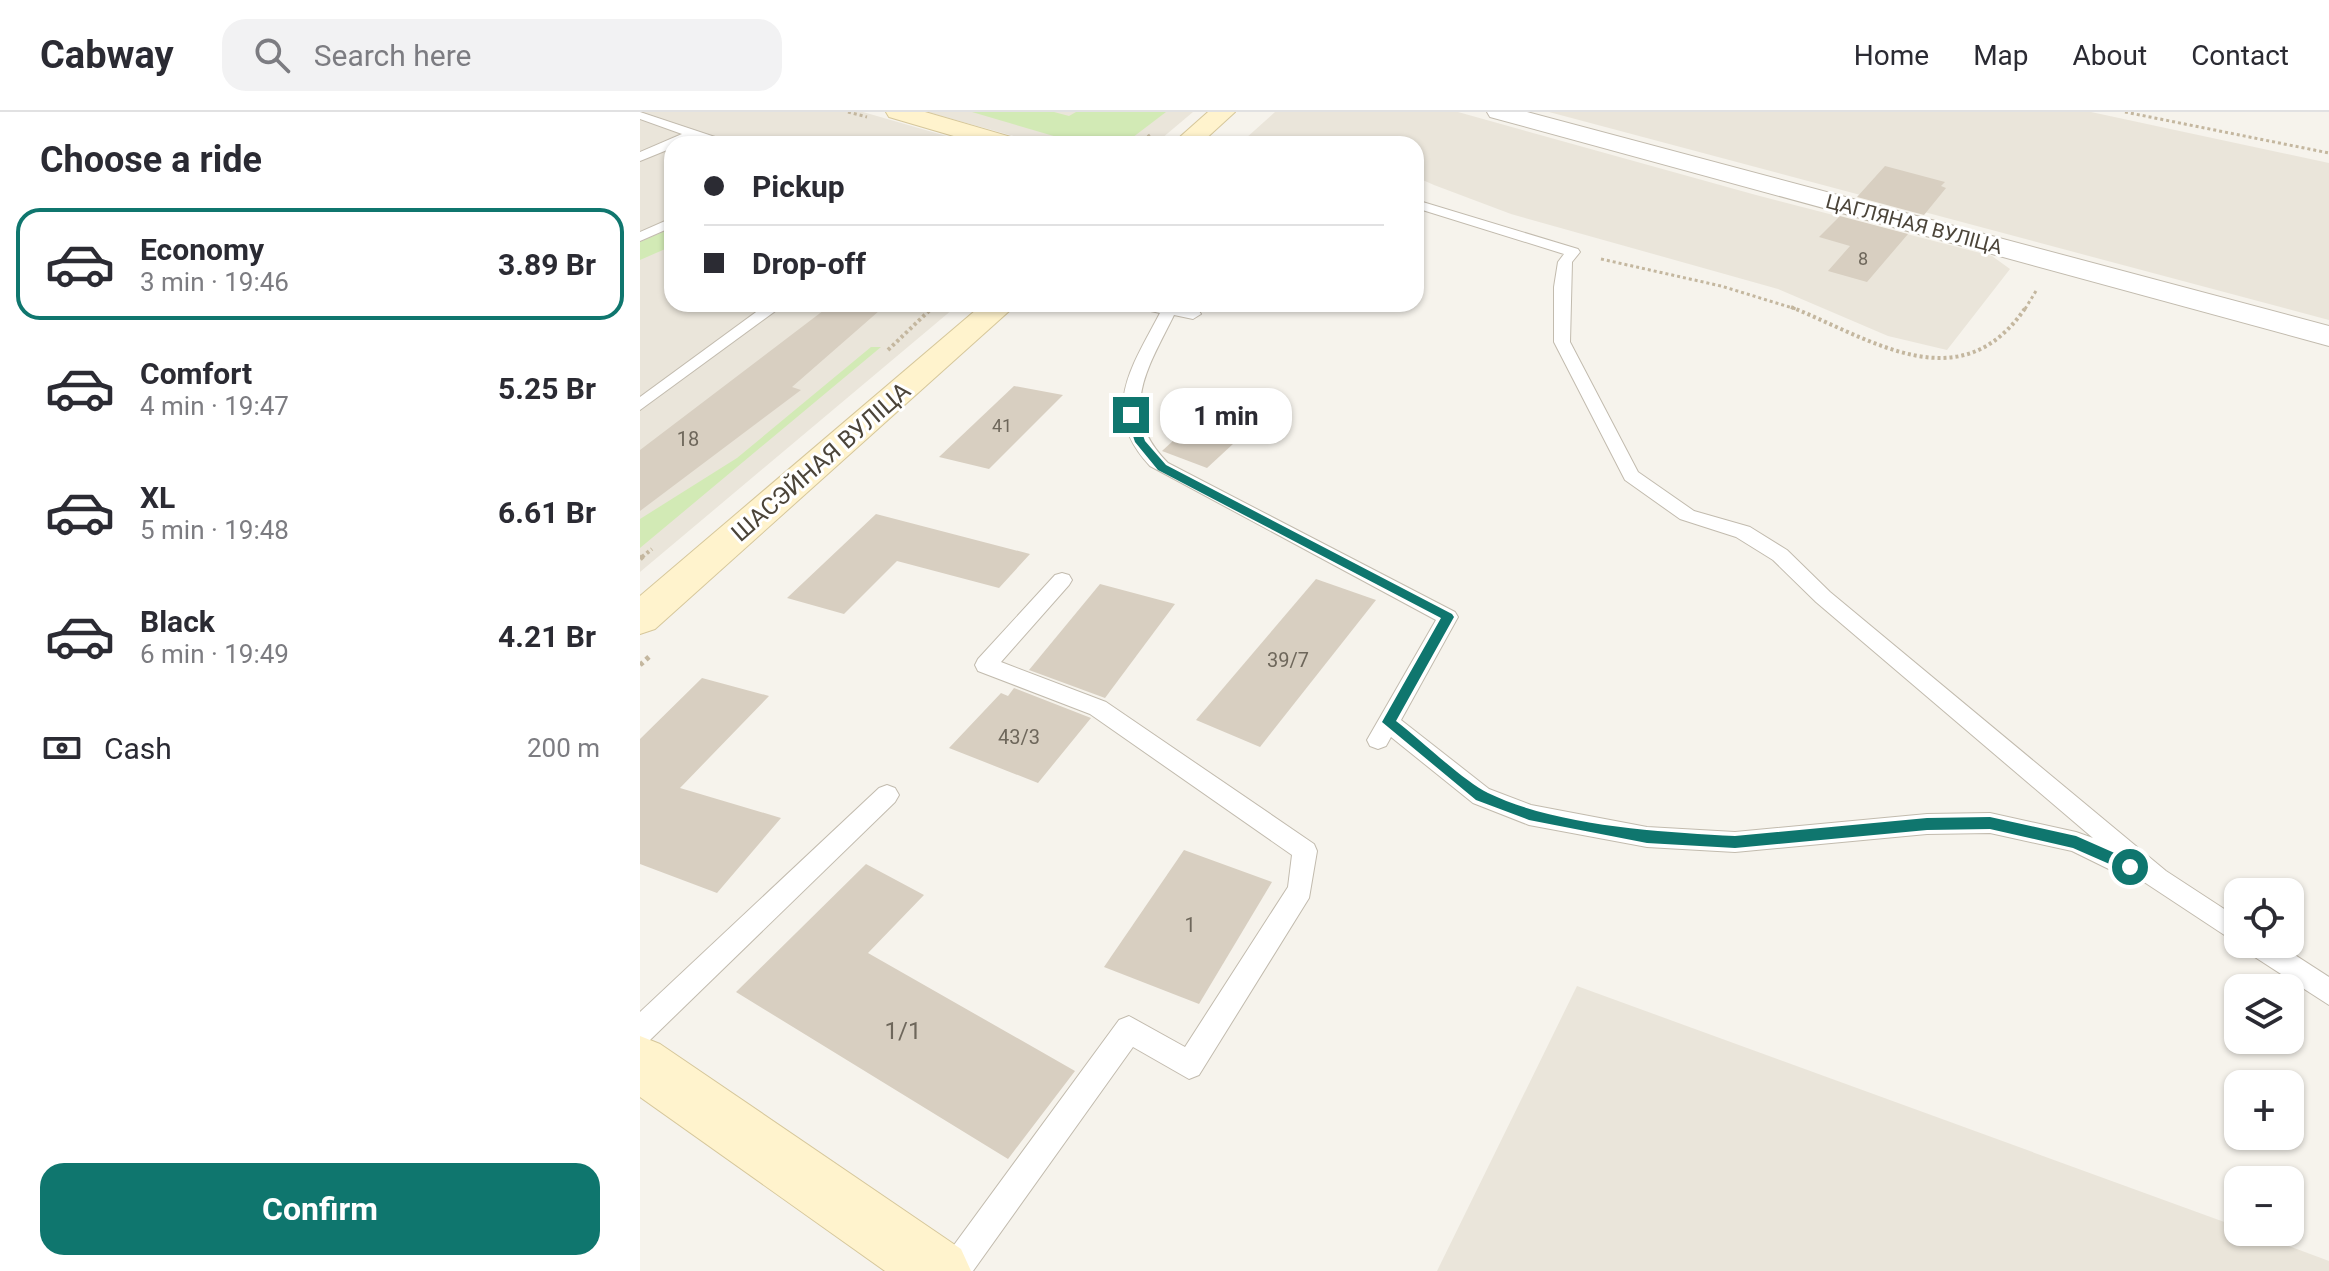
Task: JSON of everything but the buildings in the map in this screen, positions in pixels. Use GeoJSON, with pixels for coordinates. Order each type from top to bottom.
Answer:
{"type":"FeatureCollection","features":[{"type":"Feature","properties":{"kind":"main road"},"geometry":{"type":"LineString","coordinates":[[898,112],[981,136]]}},
{"type":"Feature","properties":{"kind":"main road"},"geometry":{"type":"LineString","coordinates":[[1194,136],[1223,112]]}},
{"type":"Feature","properties":{"kind":"main road","name":"ШАСЭЙНАЯ ВУЛІЦА"},"geometry":{"type":"LineString","coordinates":[[640,619],[993,312]]}},
{"type":"Feature","properties":{"kind":"main road"},"geometry":{"type":"LineString","coordinates":[[640,1063],[939,1271]]}},
{"type":"Feature","properties":{"kind":"street","name":"ЦАГЛЯНАЯ ВУЛІЦА"},"geometry":{"type":"LineString","coordinates":[[1499,112],[2329,336]]}},
{"type":"Feature","properties":{"kind":"lane"},"geometry":{"type":"LineString","coordinates":[[640,115],[698,136]]}},
{"type":"Feature","properties":{"kind":"lane"},"geometry":{"type":"LineString","coordinates":[[687,136],[692,134]]}},
{"type":"Feature","properties":{"kind":"lane"},"geometry":{"type":"LineString","coordinates":[[640,157],[664,146]]}},
{"type":"Feature","properties":{"kind":"lane"},"geometry":{"type":"LineString","coordinates":[[1424,206],[1573,252],[1565,262],[1562,342],[1631,476],[1687,515],[1743,532],[1780,555],[1823,597],[2157,879],[2224,923]]}},
{"type":"Feature","properties":{"kind":"lane"},"geometry":{"type":"LineString","coordinates":[[640,237],[664,226]]}},
{"type":"Feature","properties":{"kind":"lane"},"geometry":{"type":"LineString","coordinates":[[640,405],[766,312]]}},
{"type":"Feature","properties":{"kind":"lane"},"geometry":{"type":"LineString","coordinates":[[1168,312],[1131,388],[1131,415],[1140,442],[1162,467],[1448,617],[1383,731],[1481,796],[1529,815],[1647,837],[1735,842],[1927,824],[1990,823],[2076,842],[2157,879]]}},
{"type":"Feature","properties":{"kind":"lane"},"geometry":{"type":"LineString","coordinates":[[1181,312],[1193,314]]}},
{"type":"Feature","properties":{"kind":"lane"},"geometry":{"type":"LineString","coordinates":[[954,1271],[1129,1029],[1189,1065],[1300,890],[1305,851],[1098,708],[986,665],[1062,580]]}},
{"type":"Feature","properties":{"kind":"lane"},"geometry":{"type":"LineString","coordinates":[[640,1031],[887,795]]}},
{"type":"Feature","properties":{"kind":"lane"},"geometry":{"type":"LineString","coordinates":[[2277,958],[2329,992]]}},
{"type":"Feature","properties":{"kind":"path"},"geometry":{"type":"LineString","coordinates":[[2125,112],[2329,153]]}},
{"type":"Feature","properties":{"kind":"path"},"geometry":{"type":"LineString","coordinates":[[1573,252],[1790,307],[1858,337],[1915,354],[1948,357],[1972,355],[1994,343],[2022,314],[2036,291],[2027,276],[2028,267],[2036,257]]}},
{"type":"Feature","properties":{"kind":"shaded area"},"geometry":{"type":"Polygon","coordinates":[[[640,112],[863,112],[946,136],[664,136],[664,312],[949,312],[640,572],[640,112]]]}},
{"type":"Feature","properties":{"kind":"shaded area"},"geometry":{"type":"Polygon","coordinates":[[[927,112],[1193,112],[1164,136],[1013,136],[927,112]]]}},
{"type":"Feature","properties":{"kind":"shaded area"},"geometry":{"type":"Polygon","coordinates":[[[1275,112],[1458,112],[1756,195],[1992,256],[2010,269],[1947,350],[1888,336],[1778,289],[1511,214],[1434,185],[1424,181],[1424,136],[1248,136],[1275,112]]]}},
{"type":"Feature","properties":{"kind":"shaded area"},"geometry":{"type":"Polygon","coordinates":[[[1549,112],[2091,112],[2329,163],[2329,320],[1549,112]]]}},
{"type":"Feature","properties":{"kind":"shaded area"},"geometry":{"type":"Polygon","coordinates":[[[1577,986],[2224,1222],[2224,1246],[2289,1246],[2329,1261],[2329,1271],[1437,1271],[1577,986]]]}},
{"type":"Feature","properties":{"kind":"green space"},"geometry":{"type":"Polygon","coordinates":[[[972,112],[1054,112],[1069,116],[1076,112],[1166,112],[1134,136],[1054,136],[972,112]]]}},
{"type":"Feature","properties":{"kind":"green space"},"geometry":{"type":"Polygon","coordinates":[[[664,232],[664,250],[640,260],[640,242],[664,232]]]}},
{"type":"Feature","properties":{"kind":"green space"},"geometry":{"type":"Polygon","coordinates":[[[871,347],[881,347],[640,548],[640,519],[737,458],[871,347]]]}},
{"type":"Feature","properties":{"kind":"route"},"geometry":{"type":"LineString","coordinates":[[1131,415],[1140,442],[1162,467],[1448,617],[1388,722],[1481,796],[1529,815],[1647,837],[1735,842],[1927,824],[1990,823],[2076,842],[2130,867]]}}]}
